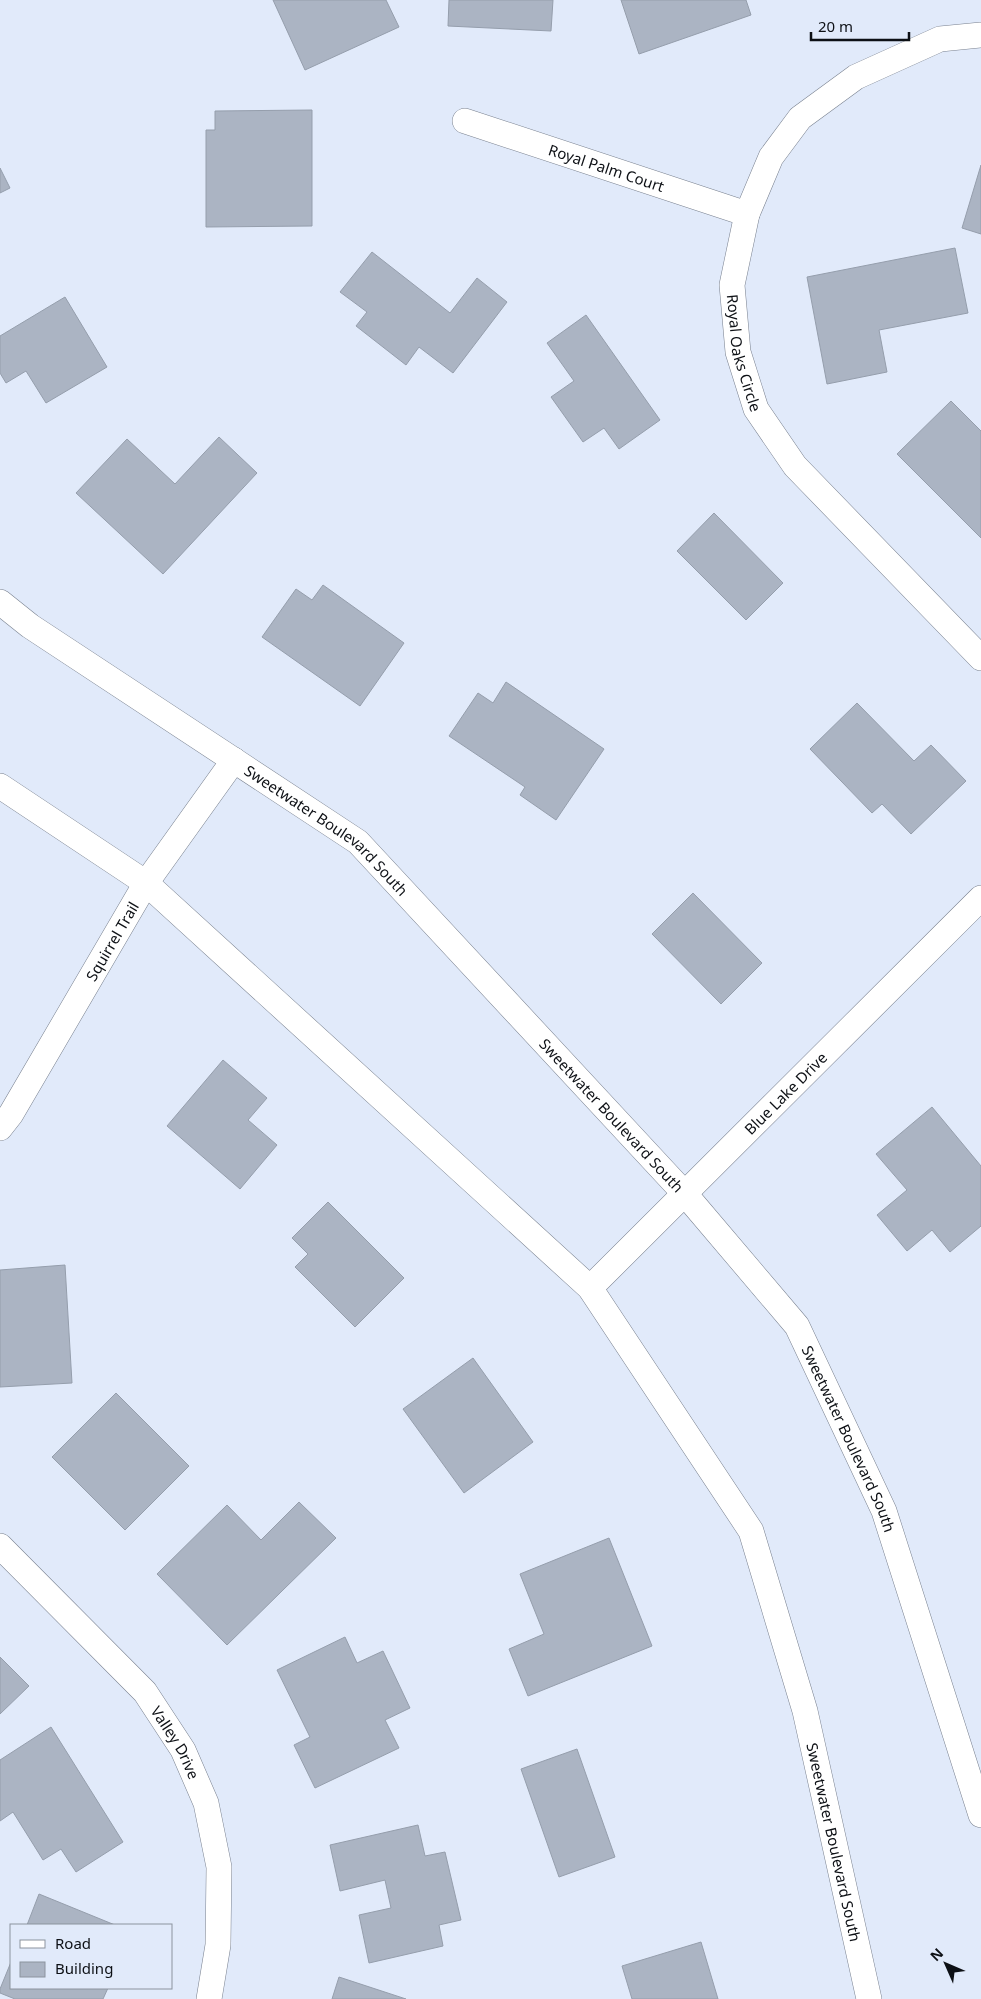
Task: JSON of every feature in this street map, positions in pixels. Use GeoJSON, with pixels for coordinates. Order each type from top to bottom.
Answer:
{"type":"FeatureCollection","features":[{"type":"Feature","properties":{"kind":"street","name":"Royal Oaks Circle"},"geometry":{"type":"LineString","coordinates":[[981,35],[940,39],[856,76],[800,118],[771,157],[747,214],[732,285],[738,352],[756,409],[796,466],[981,658]]}},
{"type":"Feature","properties":{"kind":"street","name":"Royal Palm Court"},"geometry":{"type":"LineString","coordinates":[[465,121],[747,214]]}},
{"type":"Feature","properties":{"kind":"street","name":"Sweetwater Boulevard South"},"geometry":{"type":"LineString","coordinates":[[0,602],[30,626],[358,842],[685,1194],[797,1326],[884,1511],[981,1816]]}},
{"type":"Feature","properties":{"kind":"street","name":"Squirrel Trail"},"geometry":{"type":"LineString","coordinates":[[0,1128],[146,883],[234,760]]}},
{"type":"Feature","properties":{"kind":"street","name":"Sweetwater Boulevard South"},"geometry":{"type":"LineString","coordinates":[[0,786],[146,883],[590,1288],[751,1531],[805,1711],[869,1999]]}},
{"type":"Feature","properties":{"kind":"street","name":"Blue Lake Drive"},"geometry":{"type":"LineString","coordinates":[[590,1288],[981,898]]}},
{"type":"Feature","properties":{"kind":"street","name":"Valley Drive"},"geometry":{"type":"LineString","coordinates":[[0,1546],[145,1692],[184,1750],[206,1803],[219,1867],[218,1945],[209,1999]]}},
{"type":"Feature","properties":{"kind":"building"},"geometry":{"type":"Polygon","coordinates":[[[273,0],[386,0],[399,27],[305,70],[273,0]]]}},
{"type":"Feature","properties":{"kind":"building"},"geometry":{"type":"Polygon","coordinates":[[[449,0],[553,0],[551,31],[448,26],[449,0]]]}},
{"type":"Feature","properties":{"kind":"building"},"geometry":{"type":"Polygon","coordinates":[[[621,0],[746,0],[751,15],[639,54],[621,0]]]}},
{"type":"Feature","properties":{"kind":"building"},"geometry":{"type":"Polygon","coordinates":[[[312,110],[312,226],[206,227],[206,130],[215,130],[215,111],[312,110]]]}},
{"type":"Feature","properties":{"kind":"building"},"geometry":{"type":"Polygon","coordinates":[[[981,165],[981,234],[962,228],[981,165]]]}},
{"type":"Feature","properties":{"kind":"building"},"geometry":{"type":"Polygon","coordinates":[[[0,168],[10,188],[0,193],[0,168]]]}},
{"type":"Feature","properties":{"kind":"building"},"geometry":{"type":"Polygon","coordinates":[[[955,248],[968,313],[879,330],[887,372],[827,384],[807,277],[955,248]]]}},
{"type":"Feature","properties":{"kind":"building"},"geometry":{"type":"Polygon","coordinates":[[[372,252],[450,313],[477,278],[507,302],[453,373],[419,347],[406,365],[356,326],[367,312],[340,292],[372,252]]]}},
{"type":"Feature","properties":{"kind":"building"},"geometry":{"type":"Polygon","coordinates":[[[65,297],[107,367],[46,403],[26,371],[6,383],[0,373],[0,336],[65,297]]]}},
{"type":"Feature","properties":{"kind":"building"},"geometry":{"type":"Polygon","coordinates":[[[586,315],[660,420],[619,449],[604,428],[583,442],[551,397],[574,381],[547,343],[586,315]]]}},
{"type":"Feature","properties":{"kind":"building"},"geometry":{"type":"Polygon","coordinates":[[[951,401],[981,431],[981,538],[897,454],[951,401]]]}},
{"type":"Feature","properties":{"kind":"building"},"geometry":{"type":"Polygon","coordinates":[[[219,437],[257,473],[163,574],[76,493],[127,439],[175,484],[219,437]]]}},
{"type":"Feature","properties":{"kind":"building"},"geometry":{"type":"Polygon","coordinates":[[[714,513],[783,583],[746,620],[677,551],[714,513]]]}},
{"type":"Feature","properties":{"kind":"building"},"geometry":{"type":"Polygon","coordinates":[[[323,585],[404,643],[360,706],[262,637],[296,589],[312,600],[323,585]]]}},
{"type":"Feature","properties":{"kind":"building"},"geometry":{"type":"Polygon","coordinates":[[[506,682],[604,749],[556,820],[520,795],[525,787],[449,736],[478,693],[493,703],[506,682]]]}},
{"type":"Feature","properties":{"kind":"building"},"geometry":{"type":"Polygon","coordinates":[[[857,703],[914,761],[931,745],[966,781],[911,834],[882,804],[872,813],[810,749],[857,703]]]}},
{"type":"Feature","properties":{"kind":"building"},"geometry":{"type":"Polygon","coordinates":[[[693,893],[762,963],[721,1004],[652,934],[693,893]]]}},
{"type":"Feature","properties":{"kind":"building"},"geometry":{"type":"Polygon","coordinates":[[[223,1060],[267,1098],[248,1120],[277,1145],[240,1189],[167,1126],[223,1060]]]}},
{"type":"Feature","properties":{"kind":"building"},"geometry":{"type":"Polygon","coordinates":[[[932,1107],[981,1166],[981,1226],[950,1252],[932,1230],[907,1251],[877,1215],[907,1190],[876,1154],[932,1107]]]}},
{"type":"Feature","properties":{"kind":"building"},"geometry":{"type":"Polygon","coordinates":[[[328,1202],[404,1278],[355,1327],[295,1267],[308,1254],[292,1238],[328,1202]]]}},
{"type":"Feature","properties":{"kind":"building"},"geometry":{"type":"Polygon","coordinates":[[[65,1265],[72,1383],[0,1387],[0,1270],[65,1265]]]}},
{"type":"Feature","properties":{"kind":"building"},"geometry":{"type":"Polygon","coordinates":[[[473,1358],[533,1442],[464,1493],[403,1409],[473,1358]]]}},
{"type":"Feature","properties":{"kind":"building"},"geometry":{"type":"Polygon","coordinates":[[[116,1393],[189,1466],[125,1530],[52,1457],[116,1393]]]}},
{"type":"Feature","properties":{"kind":"building"},"geometry":{"type":"Polygon","coordinates":[[[299,1502],[336,1538],[227,1645],[157,1574],[227,1505],[261,1540],[299,1502]]]}},
{"type":"Feature","properties":{"kind":"building"},"geometry":{"type":"Polygon","coordinates":[[[609,1538],[652,1646],[528,1696],[509,1649],[544,1634],[520,1574],[609,1538]]]}},
{"type":"Feature","properties":{"kind":"building"},"geometry":{"type":"Polygon","coordinates":[[[345,1637],[357,1663],[383,1651],[410,1708],[385,1720],[399,1748],[315,1788],[294,1745],[310,1737],[277,1670],[345,1637]]]}},
{"type":"Feature","properties":{"kind":"building"},"geometry":{"type":"Polygon","coordinates":[[[0,1657],[29,1686],[0,1714],[0,1657]]]}},
{"type":"Feature","properties":{"kind":"building"},"geometry":{"type":"Polygon","coordinates":[[[51,1727],[123,1842],[76,1872],[61,1849],[43,1860],[13,1812],[0,1821],[0,1760],[51,1727]]]}},
{"type":"Feature","properties":{"kind":"building"},"geometry":{"type":"Polygon","coordinates":[[[577,1749],[615,1857],[559,1877],[521,1769],[577,1749]]]}},
{"type":"Feature","properties":{"kind":"building"},"geometry":{"type":"Polygon","coordinates":[[[418,1825],[425,1856],[445,1852],[461,1920],[439,1925],[443,1946],[369,1963],[359,1915],[391,1908],[385,1880],[340,1891],[330,1845],[418,1825]]]}},
{"type":"Feature","properties":{"kind":"building"},"geometry":{"type":"Polygon","coordinates":[[[39,1894],[113,1924],[27,1924],[39,1894]]]}},
{"type":"Feature","properties":{"kind":"building"},"geometry":{"type":"Polygon","coordinates":[[[701,1942],[718,1999],[632,1999],[622,1966],[701,1942]]]}},
{"type":"Feature","properties":{"kind":"building"},"geometry":{"type":"Polygon","coordinates":[[[10,1964],[10,1989],[108,1989],[103,1999],[15,1999],[0,1993],[10,1964]]]}},
{"type":"Feature","properties":{"kind":"building"},"geometry":{"type":"Polygon","coordinates":[[[339,1977],[406,1999],[332,1999],[339,1977]]]}}]}
